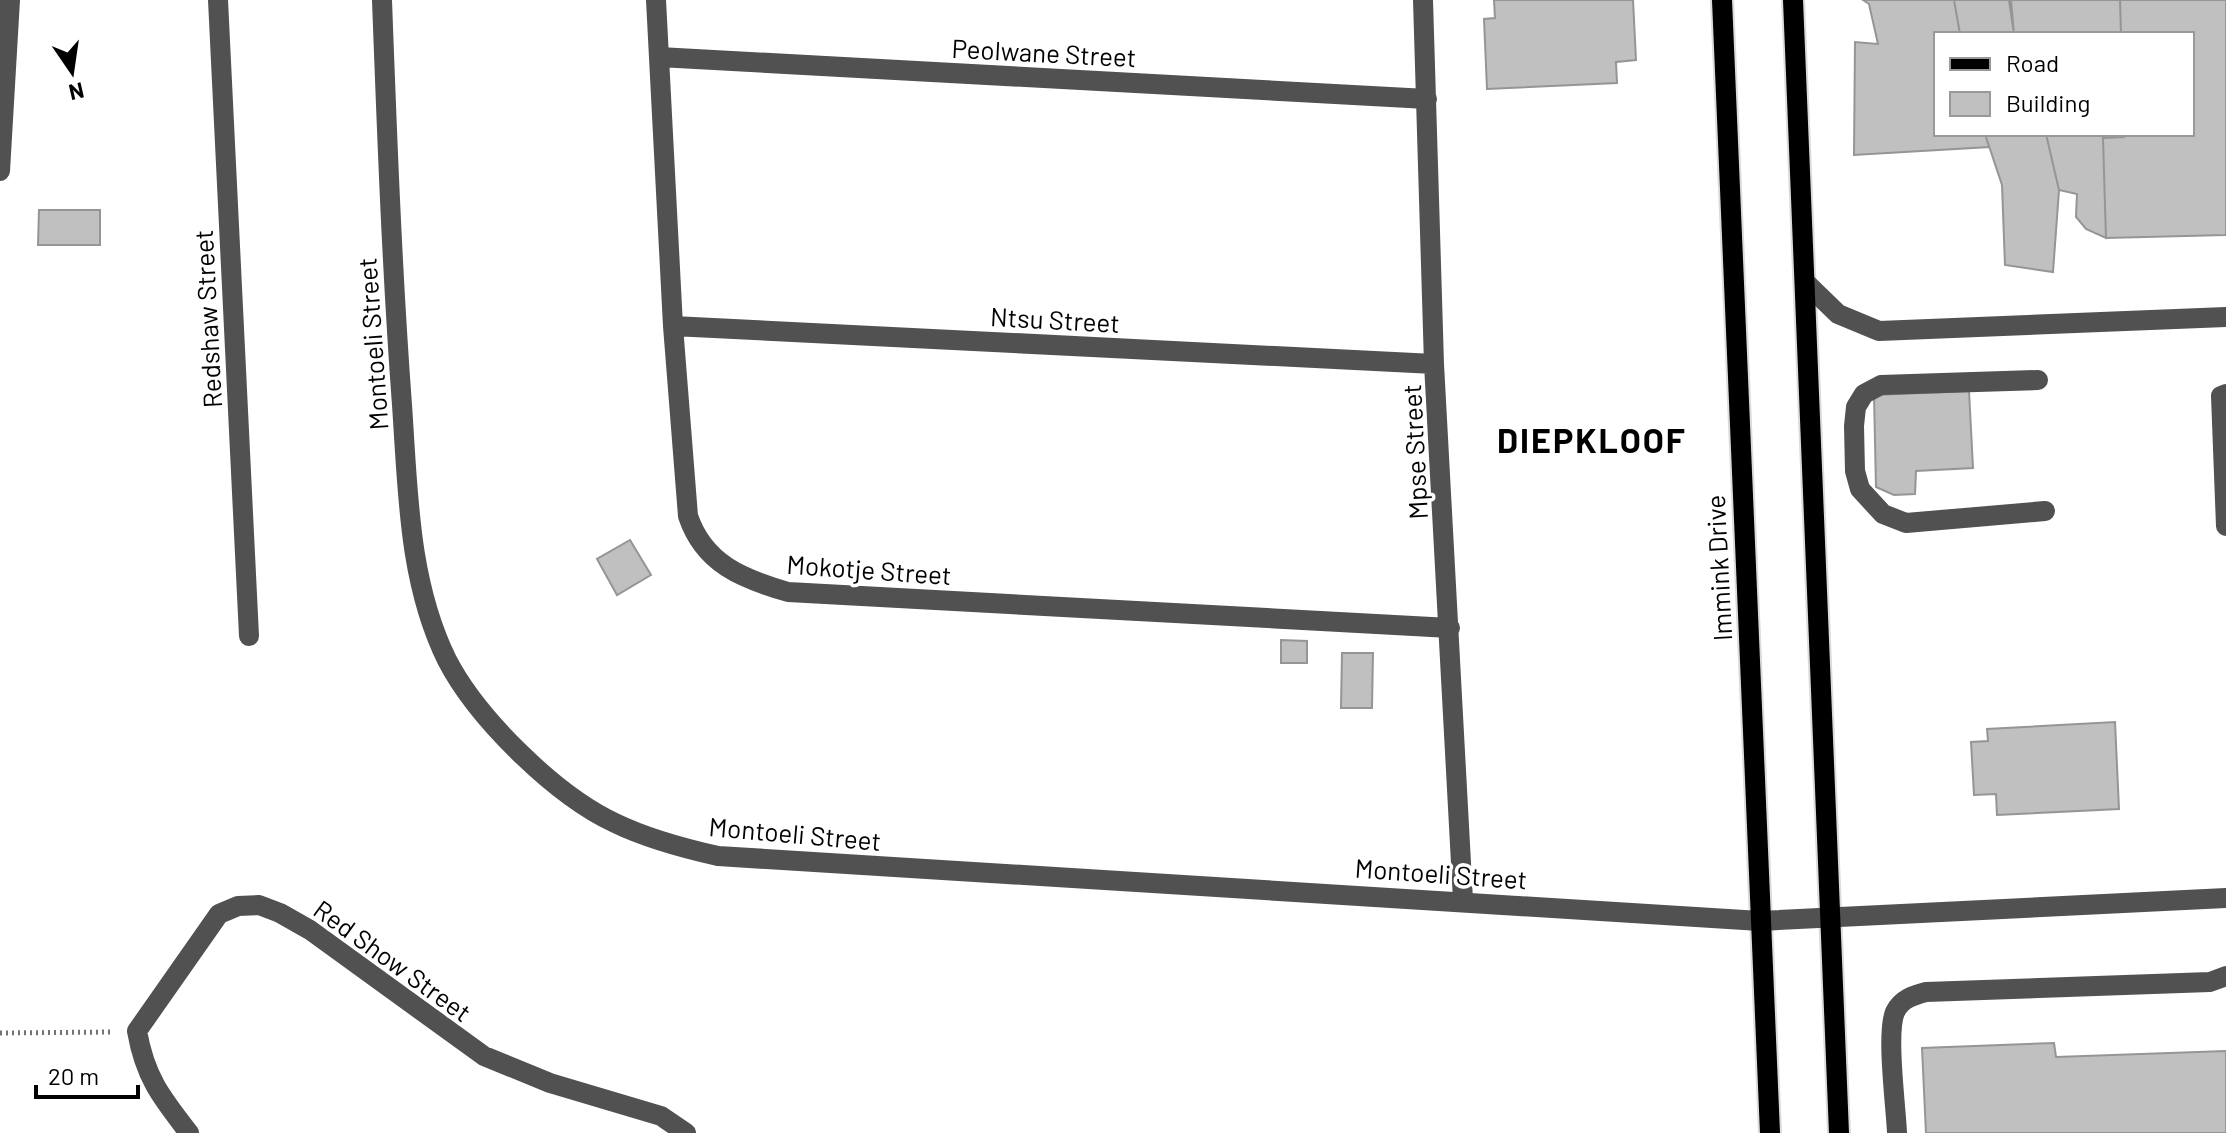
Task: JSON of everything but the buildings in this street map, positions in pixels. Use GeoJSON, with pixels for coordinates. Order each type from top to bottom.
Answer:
{"type":"FeatureCollection","features":[{"type":"Feature","properties":{"kind":"main road","name":"Immink Drive"},"geometry":{"type":"LineString","coordinates":[[1722,0],[1770,1133]]}},
{"type":"Feature","properties":{"kind":"main road"},"geometry":{"type":"LineString","coordinates":[[1793,0],[1839,1133]]}},
{"type":"Feature","properties":{"kind":"street"},"geometry":{"type":"LineString","coordinates":[[0,171],[10,0]]}},
{"type":"Feature","properties":{"kind":"street","name":"Redshaw Street"},"geometry":{"type":"LineString","coordinates":[[218,0],[249,636]]}},
{"type":"Feature","properties":{"kind":"street","name":"Montoeli Street"},"geometry":{"type":"LineString","coordinates":[[382,0],[393,294],[411,537],[424,593],[447,660],[473,699],[527,756],[575,798],[612,821],[664,844],[718,856],[1463,900],[1760,921],[2226,898]]}},
{"type":"Feature","properties":{"kind":"street","name":"Mokotje Street"},"geometry":{"type":"LineString","coordinates":[[656,0],[673,326],[688,516],[693,533],[726,569],[747,580],[788,592],[1450,628]]}},
{"type":"Feature","properties":{"kind":"street","name":"Mpse Street"},"geometry":{"type":"LineString","coordinates":[[1423,0],[1434,364],[1463,900]]}},
{"type":"Feature","properties":{"kind":"street","name":"Peolwane Street"},"geometry":{"type":"LineString","coordinates":[[659,57],[1427,99]]}},
{"type":"Feature","properties":{"kind":"street"},"geometry":{"type":"LineString","coordinates":[[1805,282],[1838,314],[1879,331],[2226,317]]}},
{"type":"Feature","properties":{"kind":"street","name":"Ntsu Street"},"geometry":{"type":"LineString","coordinates":[[673,326],[1434,364]]}},
{"type":"Feature","properties":{"kind":"street"},"geometry":{"type":"LineString","coordinates":[[2038,380],[1881,385],[1871,390],[1856,407],[1855,471],[1868,501],[1883,514],[1906,523],[2045,511]]}},
{"type":"Feature","properties":{"kind":"street"},"geometry":{"type":"LineString","coordinates":[[2226,394],[2221,396],[2226,526]]}},
{"type":"Feature","properties":{"kind":"street","name":"Red Show Street"},"geometry":{"type":"LineString","coordinates":[[137,1031],[219,914],[238,906],[259,905],[310,930],[484,1056],[550,1083],[661,1116],[686,1133]]}},
{"type":"Feature","properties":{"kind":"street"},"geometry":{"type":"LineString","coordinates":[[1897,1133],[1892,1029],[1896,1011],[1908,997],[1926,992],[2210,982],[2226,976]]}},
{"type":"Feature","properties":{"kind":"street"},"geometry":{"type":"LineString","coordinates":[[137,1031],[152,1085],[189,1133]]}},
{"type":"Feature","properties":{"kind":"path"},"geometry":{"type":"LineString","coordinates":[[0,1033],[137,1031]]}},
{"type":"Feature","properties":{"kind":"district","name":"DIEPKLOOF"},"geometry":{"type":"Point","coordinates":[1592,439]}}]}
